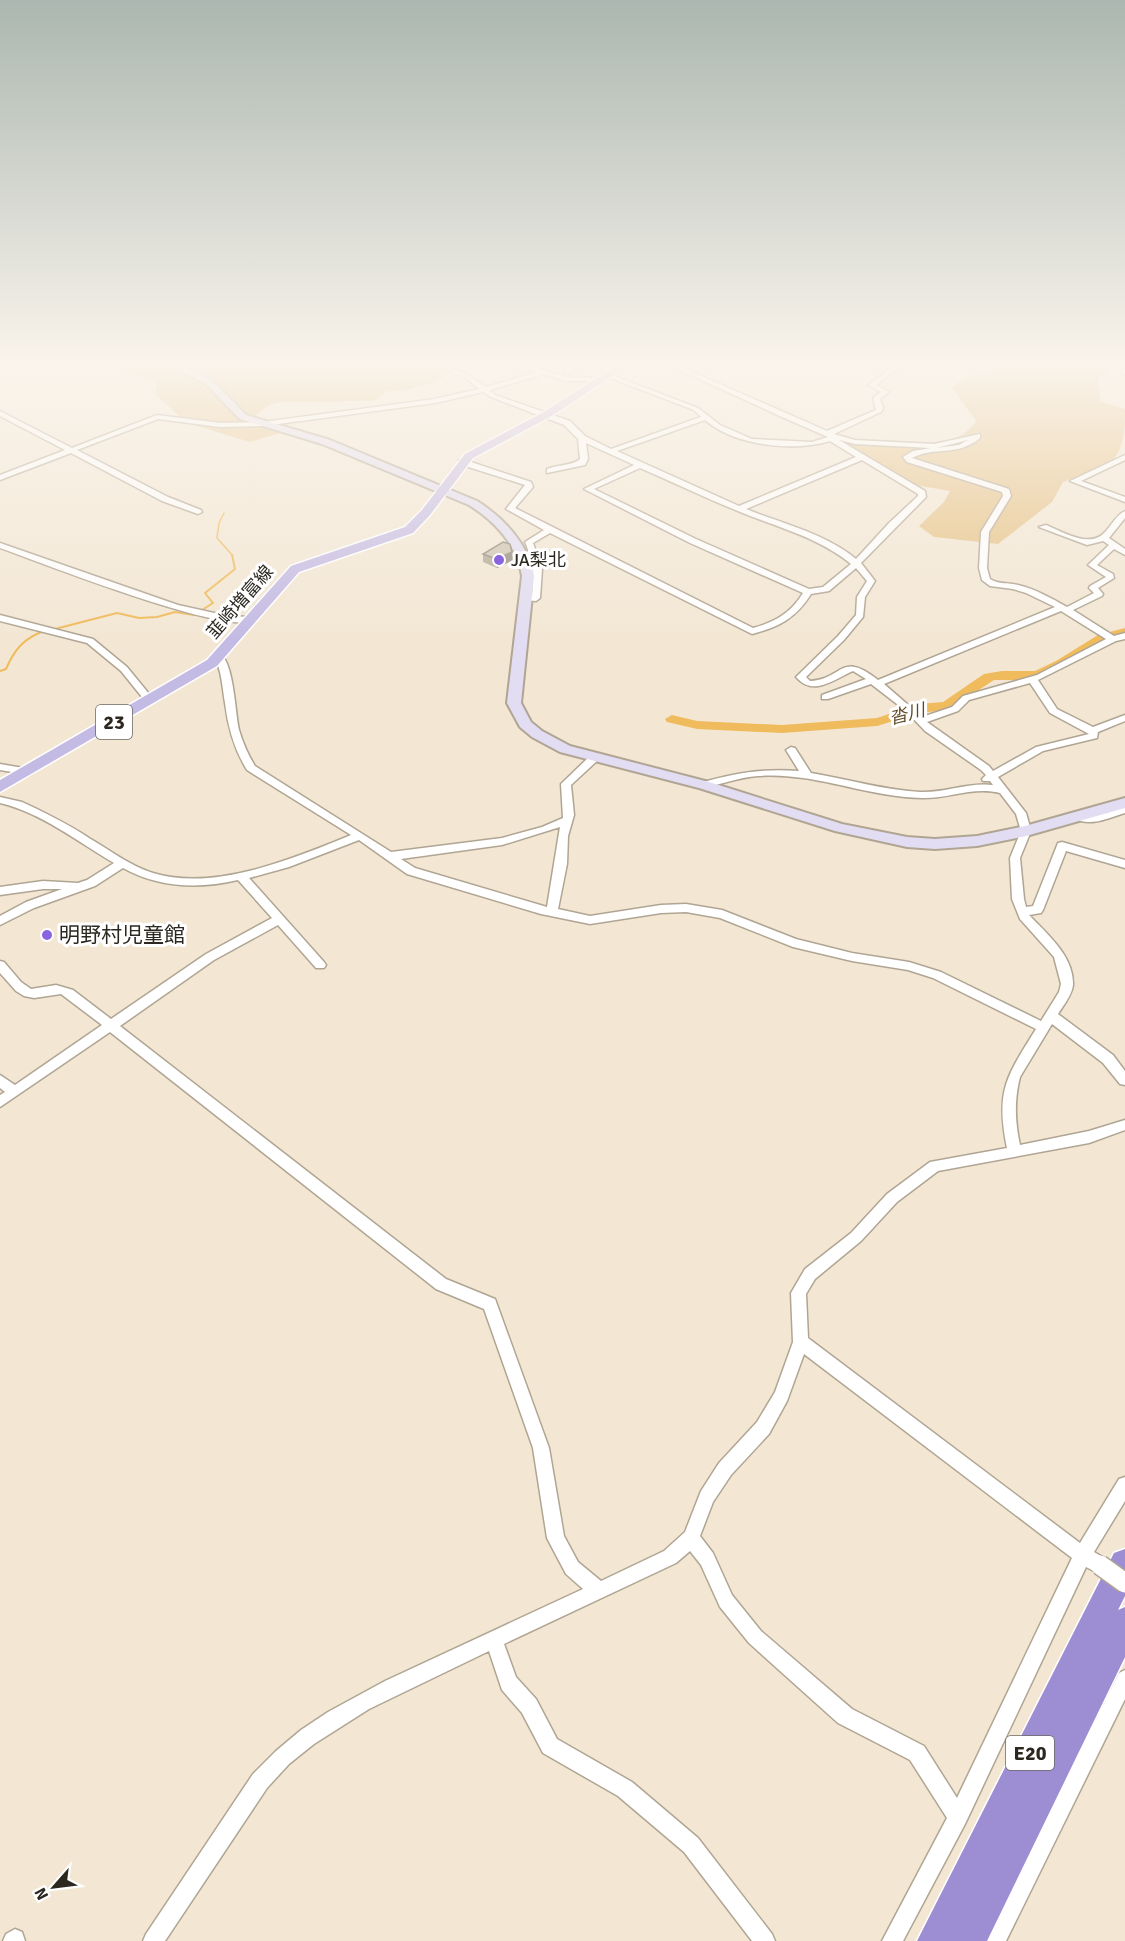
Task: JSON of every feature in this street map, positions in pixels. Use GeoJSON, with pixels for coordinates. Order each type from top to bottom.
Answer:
{"type":"FeatureCollection","features":[{"type":"Feature","properties":{"kind":"highway","name":"E20"},"geometry":{"type":"LineString","coordinates":[[935,1941],[1113,1564]]}},
{"type":"Feature","properties":{"kind":"highway","name":"E20"},"geometry":{"type":"LineString","coordinates":[[968,1941],[1125,1623]]}},
{"type":"Feature","properties":{"kind":"main road","name":"韮崎増富線"},"geometry":{"type":"LineString","coordinates":[[0,787],[192,675],[219,656],[295,569],[409,530],[462,462],[469,458]]}},
{"type":"Feature","properties":{"kind":"street"},"geometry":{"type":"LineString","coordinates":[[0,478],[54,458]]}},
{"type":"Feature","properties":{"kind":"street"},"geometry":{"type":"LineString","coordinates":[[84,458],[165,499],[198,512]]}},
{"type":"Feature","properties":{"kind":"street"},"geometry":{"type":"LineString","coordinates":[[365,458],[473,503],[489,513],[513,540],[526,564],[528,576],[513,694],[517,712],[525,724],[552,743],[594,758],[704,785],[840,828],[907,842],[966,843],[1026,831],[1125,803]]}},
{"type":"Feature","properties":{"kind":"street"},"geometry":{"type":"LineString","coordinates":[[550,471],[563,466],[580,465],[584,458]]}},
{"type":"Feature","properties":{"kind":"street"},"geometry":{"type":"LineString","coordinates":[[625,458],[738,509],[819,541],[855,563],[871,581],[861,597],[860,615],[841,638],[801,677],[813,685],[852,668],[861,670],[920,722],[985,768],[1021,813],[1026,831],[1014,858],[1018,899],[1023,911],[1060,955],[1067,984],[1048,1022],[1014,1076],[1009,1092],[1008,1116],[1015,1152]]}},
{"type":"Feature","properties":{"kind":"street"},"geometry":{"type":"LineString","coordinates":[[738,509],[858,458]]}},
{"type":"Feature","properties":{"kind":"street"},"geometry":{"type":"LineString","coordinates":[[640,465],[588,489],[693,541],[808,592],[826,589],[864,556],[922,497],[922,493],[865,458]]}},
{"type":"Feature","properties":{"kind":"street"},"geometry":{"type":"LineString","coordinates":[[908,458],[1006,491],[1007,496],[985,532],[983,576],[991,585],[1016,587],[1063,610],[1113,639]]}},
{"type":"Feature","properties":{"kind":"street"},"geometry":{"type":"LineString","coordinates":[[1124,458],[1074,481],[1125,500]]}},
{"type":"Feature","properties":{"kind":"street"},"geometry":{"type":"LineString","coordinates":[[462,462],[528,484],[529,487],[510,508],[752,631],[790,616],[798,609],[808,592]]}},
{"type":"Feature","properties":{"kind":"street"},"geometry":{"type":"LineString","coordinates":[[1043,527],[1087,543],[1104,538],[1114,530],[1116,523],[1125,513]]}},
{"type":"Feature","properties":{"kind":"street"},"geometry":{"type":"LineString","coordinates":[[526,598],[536,598],[540,581],[538,563],[529,542],[550,530]]}},
{"type":"Feature","properties":{"kind":"street"},"geometry":{"type":"LineString","coordinates":[[1104,538],[1125,553]]}},
{"type":"Feature","properties":{"kind":"street"},"geometry":{"type":"LineString","coordinates":[[0,545],[174,607],[228,619],[249,620]]}},
{"type":"Feature","properties":{"kind":"street"},"geometry":{"type":"LineString","coordinates":[[825,697],[876,681],[1063,610],[1099,594],[1093,588],[1110,576],[1092,565],[1113,546]]}},
{"type":"Feature","properties":{"kind":"street"},"geometry":{"type":"LineString","coordinates":[[0,618],[90,642],[124,669],[149,700]]}},
{"type":"Feature","properties":{"kind":"street"},"geometry":{"type":"LineString","coordinates":[[228,619],[237,634]]}},
{"type":"Feature","properties":{"kind":"street"},"geometry":{"type":"LineString","coordinates":[[920,722],[955,709],[966,698],[1033,680],[1113,639],[1125,636]]}},
{"type":"Feature","properties":{"kind":"street"},"geometry":{"type":"LineString","coordinates":[[219,656],[227,680],[235,735],[241,753],[251,768],[360,836],[411,871],[552,912],[590,920],[661,909],[686,908],[722,914],[793,943],[852,957],[909,966],[937,975],[1048,1022],[1108,1059],[1125,1080]]}},
{"type":"Feature","properties":{"kind":"street"},"geometry":{"type":"LineString","coordinates":[[1033,680],[1053,711],[1093,731]]}},
{"type":"Feature","properties":{"kind":"street"},"geometry":{"type":"LineString","coordinates":[[1093,731],[1125,717]]}},
{"type":"Feature","properties":{"kind":"street"},"geometry":{"type":"LineString","coordinates":[[970,788],[1040,749],[1094,736],[1093,731]]}},
{"type":"Feature","properties":{"kind":"street"},"geometry":{"type":"LineString","coordinates":[[791,750],[808,777]]}},
{"type":"Feature","properties":{"kind":"street"},"geometry":{"type":"LineString","coordinates":[[552,912],[570,808],[566,784],[594,758]]}},
{"type":"Feature","properties":{"kind":"street"},"geometry":{"type":"LineString","coordinates":[[0,767],[29,772]]}},
{"type":"Feature","properties":{"kind":"street"},"geometry":{"type":"LineString","coordinates":[[704,785],[757,773],[808,777],[897,794],[933,795],[983,786],[1004,791]]}},
{"type":"Feature","properties":{"kind":"street"},"geometry":{"type":"LineString","coordinates":[[0,800],[28,808],[123,863],[151,877],[166,880],[207,880],[241,876],[291,862],[360,836]]}},
{"type":"Feature","properties":{"kind":"street"},"geometry":{"type":"LineString","coordinates":[[1077,816],[1088,820],[1125,810]]}},
{"type":"Feature","properties":{"kind":"street"},"geometry":{"type":"LineString","coordinates":[[390,856],[530,834],[566,821]]}},
{"type":"Feature","properties":{"kind":"street"},"geometry":{"type":"LineString","coordinates":[[1023,911],[1037,910],[1062,846],[1125,864]]}},
{"type":"Feature","properties":{"kind":"street"},"geometry":{"type":"LineString","coordinates":[[0,921],[30,906],[81,886],[123,863]]}},
{"type":"Feature","properties":{"kind":"street"},"geometry":{"type":"LineString","coordinates":[[241,876],[320,965]]}},
{"type":"Feature","properties":{"kind":"street"},"geometry":{"type":"LineString","coordinates":[[0,891],[43,885],[81,886]]}},
{"type":"Feature","properties":{"kind":"street"},"geometry":{"type":"LineString","coordinates":[[0,1102],[210,957],[279,919]]}},
{"type":"Feature","properties":{"kind":"street"},"geometry":{"type":"LineString","coordinates":[[0,965],[24,991],[34,994],[49,988],[62,989],[441,1284],[490,1304],[541,1448],[556,1538],[572,1568],[599,1591]]}},
{"type":"Feature","properties":{"kind":"street"},"geometry":{"type":"LineString","coordinates":[[0,1080],[15,1092]]}},
{"type":"Feature","properties":{"kind":"street"},"geometry":{"type":"LineString","coordinates":[[153,1941],[260,1780],[299,1742],[394,1686],[670,1557],[691,1538],[707,1497],[725,1469],[763,1428],[777,1404],[801,1342],[798,1293],[810,1274],[856,1237],[892,1198],[934,1166],[1089,1137],[1125,1125]]}},
{"type":"Feature","properties":{"kind":"street"},"geometry":{"type":"LineString","coordinates":[[801,1342],[1082,1555],[1113,1564],[1125,1583]]}},
{"type":"Feature","properties":{"kind":"street"},"geometry":{"type":"LineString","coordinates":[[892,1941],[958,1817],[1082,1555],[1125,1485]]}},
{"type":"Feature","properties":{"kind":"street"},"geometry":{"type":"LineString","coordinates":[[691,1538],[706,1559],[726,1600],[754,1637],[845,1716],[917,1753],[958,1817]]}},
{"type":"Feature","properties":{"kind":"street"},"geometry":{"type":"LineString","coordinates":[[494,1640],[509,1683],[529,1706],[550,1746],[625,1789],[691,1845],[765,1941]]}},
{"type":"Feature","properties":{"kind":"street"},"geometry":{"type":"LineString","coordinates":[[995,1941],[1122,1690]]}},
{"type":"Feature","properties":{"kind":"shaded area"},"geometry":{"type":"Polygon","coordinates":[[[871,458],[1114,458],[1109,464],[1063,482],[1052,502],[998,544],[934,537],[919,526],[944,502],[950,491],[915,485],[871,458]]]}},
{"type":"Feature","properties":{"kind":"building"},"geometry":{"type":"Polygon","coordinates":[[[503,542],[510,544],[512,552],[496,559],[483,554],[503,542]]]}},
{"type":"Feature","properties":{"kind":"waterway"},"geometry":{"type":"LineString","coordinates":[[224,513],[219,523],[217,538],[233,556]]}},
{"type":"Feature","properties":{"kind":"waterway"},"geometry":{"type":"LineString","coordinates":[[51,630],[117,613],[139,618],[157,617],[175,612],[194,615],[213,603],[205,593],[235,569],[232,555]]}},
{"type":"Feature","properties":{"kind":"waterway"},"geometry":{"type":"LineString","coordinates":[[0,671],[6,669],[16,650],[25,641],[44,631]]}},
{"type":"Feature","properties":{"kind":"waterway","name":"沓川"},"geometry":{"type":"LineString","coordinates":[[672,719],[697,725],[782,729],[877,722],[919,708],[943,707],[995,675],[1039,674],[1050,670],[1103,638],[1125,632]]}},
{"type":"Feature","properties":{"kind":"place","name":"JA梨北"},"geometry":{"type":"Point","coordinates":[499,560]}},
{"type":"Feature","properties":{"kind":"place","name":"明野村児童館"},"geometry":{"type":"Point","coordinates":[47,935]}}]}
